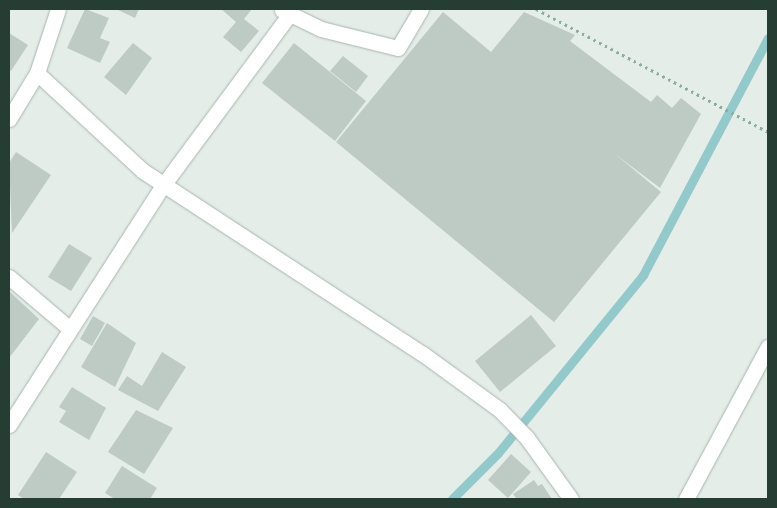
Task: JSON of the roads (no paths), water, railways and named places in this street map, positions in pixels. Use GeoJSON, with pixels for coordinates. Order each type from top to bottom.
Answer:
{"type":"FeatureCollection","features":[{"type":"Feature","properties":{"kind":"street"},"geometry":{"type":"LineString","coordinates":[[9,119],[37,72],[58,9]]}},
{"type":"Feature","properties":{"kind":"street"},"geometry":{"type":"LineString","coordinates":[[9,425],[164,184],[285,12],[321,29],[398,48],[421,9]]}},
{"type":"Feature","properties":{"kind":"street"},"geometry":{"type":"LineString","coordinates":[[37,72],[143,171],[423,354],[500,410],[527,438],[571,499]]}},
{"type":"Feature","properties":{"kind":"street"},"geometry":{"type":"LineString","coordinates":[[9,277],[70,329]]}},
{"type":"Feature","properties":{"kind":"street"},"geometry":{"type":"LineString","coordinates":[[686,499],[768,347]]}},
{"type":"Feature","properties":{"kind":"waterway"},"geometry":{"type":"LineString","coordinates":[[452,499],[498,453],[643,275],[768,38]]}}]}
